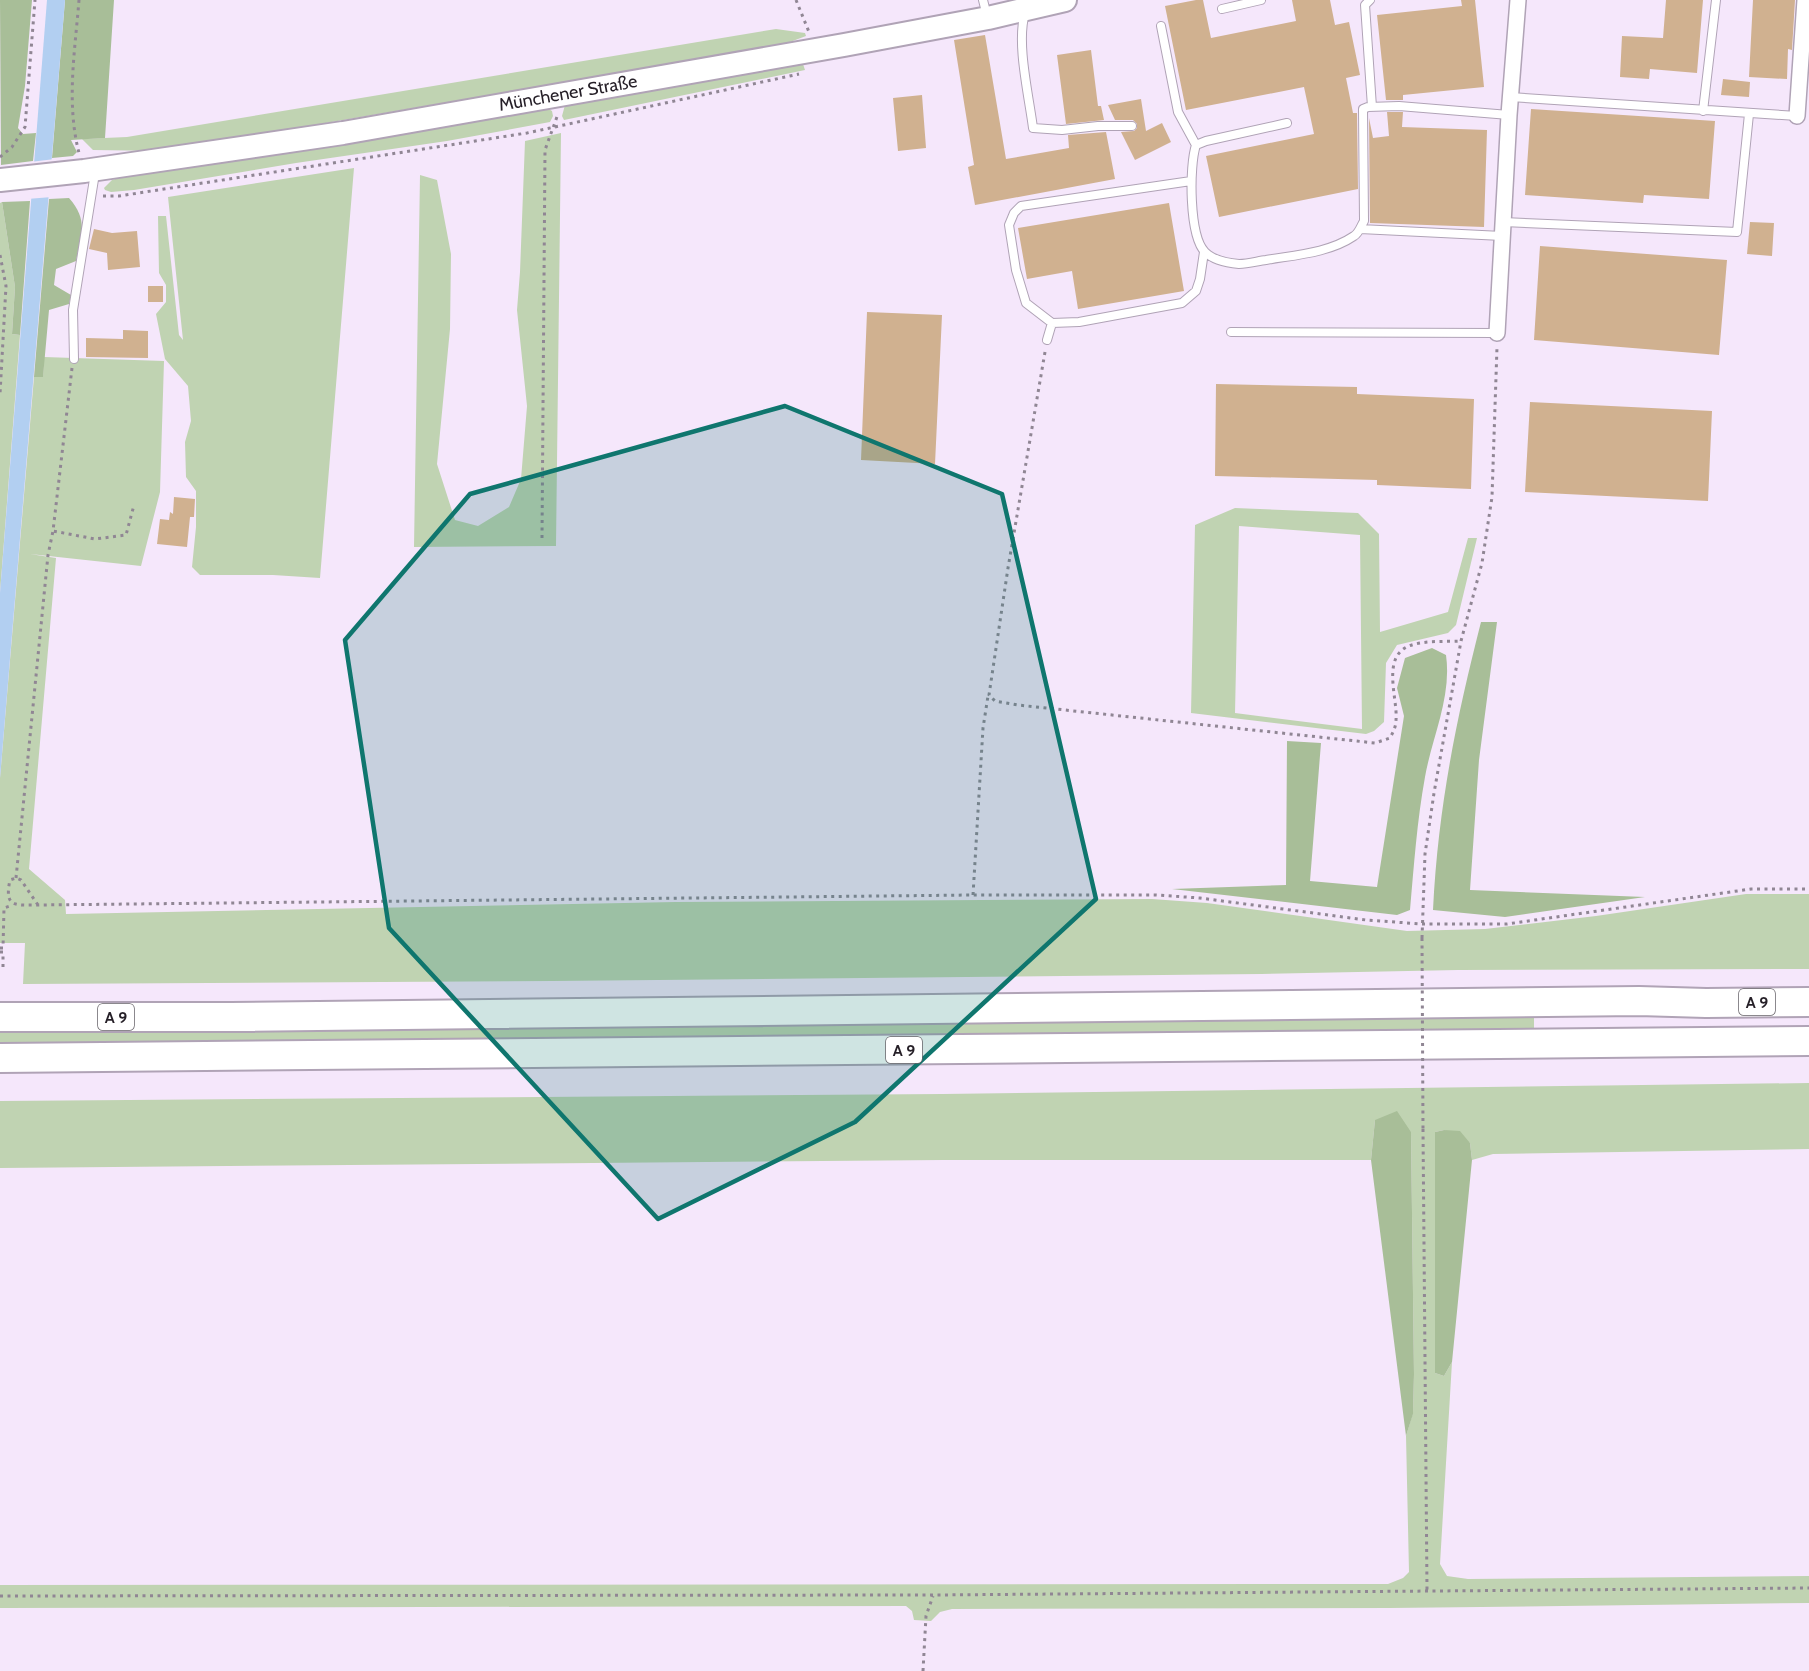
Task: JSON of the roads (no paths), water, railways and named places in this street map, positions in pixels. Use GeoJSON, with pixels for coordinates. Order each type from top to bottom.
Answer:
{"type":"FeatureCollection","features":[{"type":"Feature","properties":{"kind":"highway","name":"A 9"},"geometry":{"type":"LineString","coordinates":[[0,1017],[231,1017],[1639,1000],[1706,1003],[1809,1002]]}},
{"type":"Feature","properties":{"kind":"highway","name":"A 9"},"geometry":{"type":"LineString","coordinates":[[0,1058],[1809,1041]]}},
{"type":"Feature","properties":{"kind":"main road","name":"Münchener Straße"},"geometry":{"type":"LineString","coordinates":[[7,179],[83,171],[343,133],[816,50],[985,9],[1026,9],[1065,0]]}},
{"type":"Feature","properties":{"kind":"street"},"geometry":{"type":"LineString","coordinates":[[1497,333],[1510,97],[1518,0]]}},
{"type":"Feature","properties":{"kind":"street"},"geometry":{"type":"LineString","coordinates":[[1797,116],[1805,0]]}},
{"type":"Feature","properties":{"kind":"lane"},"geometry":{"type":"LineString","coordinates":[[1222,9],[1261,0]]}},
{"type":"Feature","properties":{"kind":"lane"},"geometry":{"type":"LineString","coordinates":[[1370,0],[1365,5],[1372,106]]}},
{"type":"Feature","properties":{"kind":"lane"},"geometry":{"type":"LineString","coordinates":[[1704,111],[1716,0]]}},
{"type":"Feature","properties":{"kind":"lane"},"geometry":{"type":"LineString","coordinates":[[1026,9],[1022,24],[1023,51],[1033,128],[1062,130],[1098,126],[1132,126]]}},
{"type":"Feature","properties":{"kind":"lane"},"geometry":{"type":"LineString","coordinates":[[1161,27],[1178,112],[1196,145],[1192,158],[1191,181],[1198,240],[1204,252],[1214,259],[1241,264],[1321,250],[1346,241],[1357,234],[1364,221],[1363,109],[1372,106],[1399,106],[1509,115]]}},
{"type":"Feature","properties":{"kind":"lane"},"geometry":{"type":"LineString","coordinates":[[1510,97],[1797,116]]}},
{"type":"Feature","properties":{"kind":"lane"},"geometry":{"type":"LineString","coordinates":[[1360,229],[1737,232],[1749,114]]}},
{"type":"Feature","properties":{"kind":"lane"},"geometry":{"type":"LineString","coordinates":[[1196,145],[1287,123]]}},
{"type":"Feature","properties":{"kind":"lane"},"geometry":{"type":"LineString","coordinates":[[74,359],[73,310],[93,195],[83,171]]}},
{"type":"Feature","properties":{"kind":"lane"},"geometry":{"type":"LineString","coordinates":[[1191,181],[1021,206],[1014,213],[1009,225],[1016,270],[1026,303],[1052,323],[1079,322],[1182,303],[1196,291],[1204,252]]}},
{"type":"Feature","properties":{"kind":"lane"},"geometry":{"type":"LineString","coordinates":[[1047,340],[1052,323]]}},
{"type":"Feature","properties":{"kind":"lane"},"geometry":{"type":"LineString","coordinates":[[1231,332],[1497,333]]}},
{"type":"Feature","properties":{"kind":"water"},"geometry":{"type":"Polygon","coordinates":[[[47,0],[65,0],[0,778],[0,593],[47,0]]]}}]}
